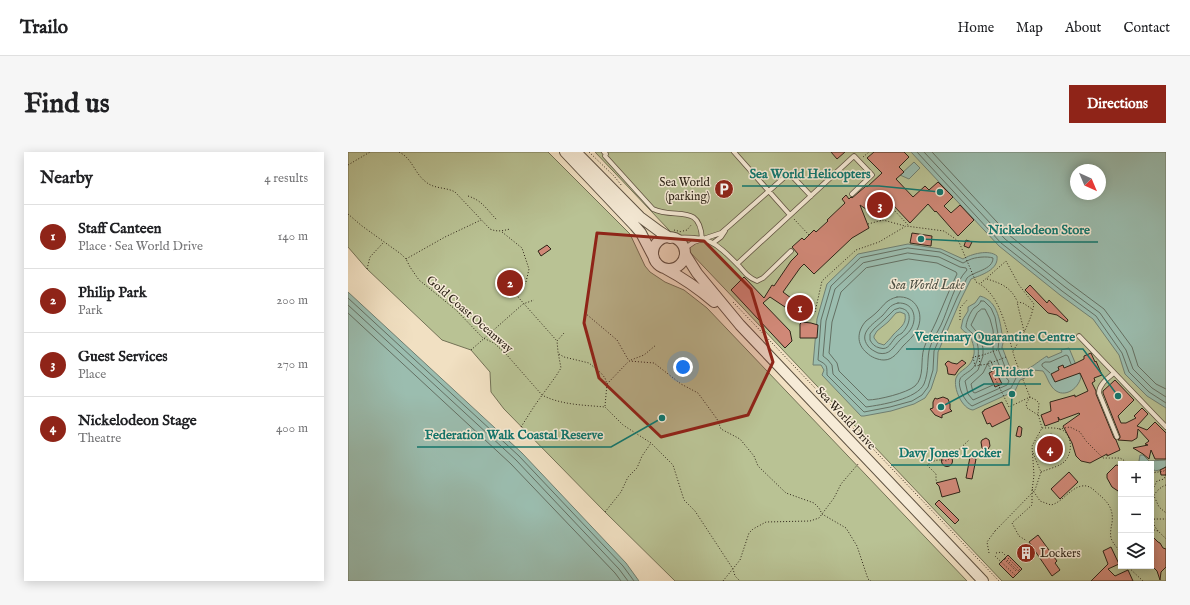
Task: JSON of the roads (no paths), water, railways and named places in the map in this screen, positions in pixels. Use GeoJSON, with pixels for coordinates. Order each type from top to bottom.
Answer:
{"type":"FeatureCollection","features":[{"type":"Feature","properties":{"kind":"street"},"geometry":{"type":"LineString","coordinates":[[565,152],[635,226],[657,264],[666,269],[679,266],[682,262],[684,252],[680,242],[672,235],[659,231],[640,217],[576,152]]}},
{"type":"Feature","properties":{"kind":"street"},"geometry":{"type":"LineString","coordinates":[[653,256],[655,246],[658,242],[672,235]]}},
{"type":"Feature","properties":{"kind":"street","name":"Sea World Drive"},"geometry":{"type":"LineString","coordinates":[[684,252],[697,273],[740,325],[982,581]]}},
{"type":"Feature","properties":{"kind":"street","name":"Sea World Drive"},"geometry":{"type":"LineString","coordinates":[[666,269],[699,289],[740,325]]}},
{"type":"Feature","properties":{"kind":"lane"},"geometry":{"type":"LineString","coordinates":[[604,152],[606,154],[605,156],[653,209],[660,212],[685,214],[695,217],[702,228],[702,239]]}},
{"type":"Feature","properties":{"kind":"lane"},"geometry":{"type":"LineString","coordinates":[[734,152],[790,215]]}},
{"type":"Feature","properties":{"kind":"lane"},"geometry":{"type":"LineString","coordinates":[[737,264],[854,156],[872,175],[852,194]]}},
{"type":"Feature","properties":{"kind":"lane"},"geometry":{"type":"LineString","coordinates":[[684,252],[694,242],[721,233],[785,177],[790,175],[793,176],[810,196]]}},
{"type":"Feature","properties":{"kind":"lane"},"geometry":{"type":"LineString","coordinates":[[713,243],[721,237],[728,227]]}},
{"type":"Feature","properties":{"kind":"lane"},"geometry":{"type":"LineString","coordinates":[[672,235],[702,239],[713,243],[725,252],[749,277],[757,281],[763,278],[792,251]]}},
{"type":"Feature","properties":{"kind":"lane"},"geometry":{"type":"LineString","coordinates":[[1079,336],[1166,427]]}},
{"type":"Feature","properties":{"kind":"lane"},"geometry":{"type":"LineString","coordinates":[[1114,373],[1101,385],[1099,388],[1099,393],[1117,437]]}},
{"type":"Feature","properties":{"kind":"water"},"geometry":{"type":"Polygon","coordinates":[[[911,152],[1166,152],[1166,408],[1147,396],[1125,374],[1119,355],[1093,319],[1060,295],[999,246],[911,152]]]}},
{"type":"Feature","properties":{"kind":"water"},"geometry":{"type":"Polygon","coordinates":[[[914,162],[920,168],[909,179],[900,175],[914,162]]]}},
{"type":"Feature","properties":{"kind":"water","name":"Sea World Lake"},"geometry":{"type":"Polygon","coordinates":[[[908,244],[941,249],[963,259],[971,255],[985,253],[994,254],[997,256],[997,261],[992,268],[984,274],[971,279],[938,352],[937,371],[931,389],[925,398],[914,404],[891,411],[864,416],[861,416],[822,375],[824,370],[821,365],[813,365],[817,319],[827,284],[858,254],[908,244]],[[900,312],[896,313],[877,331],[874,338],[878,343],[884,345],[904,324],[905,314],[900,312]]]}},
{"type":"Feature","properties":{"kind":"water"},"geometry":{"type":"Polygon","coordinates":[[[348,292],[522,453],[626,563],[639,581],[348,581],[348,292]]]}},
{"type":"Feature","properties":{"kind":"water"},"geometry":{"type":"Polygon","coordinates":[[[980,296],[991,303],[998,314],[1003,340],[1002,347],[1011,370],[1026,370],[1047,356],[1048,358],[1062,352],[1061,350],[1069,348],[1081,377],[1077,386],[1069,392],[1060,393],[1052,387],[1043,371],[1033,370],[1028,373],[1025,378],[1020,380],[1015,391],[973,410],[965,406],[959,397],[955,382],[958,375],[971,363],[974,352],[971,338],[961,328],[963,319],[968,311],[968,307],[975,303],[980,296]]]}},
{"type":"Feature","properties":{"kind":"water"},"geometry":{"type":"Polygon","coordinates":[[[1140,455],[1143,455],[1149,461],[1139,461],[1140,455]]]}},
{"type":"Feature","properties":{"kind":"water"},"geometry":{"type":"Polygon","coordinates":[[[1166,460],[1166,466],[1163,469],[1155,471],[1154,461],[1149,461],[1166,460]]]}},
{"type":"Feature","properties":{"kind":"place","name":"Sea World (parking)"},"geometry":{"type":"Point","coordinates":[724,189]}},
{"type":"Feature","properties":{"kind":"place","name":"Sea World Helicopters"},"geometry":{"type":"Point","coordinates":[940,192]}},
{"type":"Feature","properties":{"kind":"place","name":"Guest Services"},"geometry":{"type":"Point","coordinates":[880,205]}},
{"type":"Feature","properties":{"kind":"place","name":"Nickelodeon Store"},"geometry":{"type":"Point","coordinates":[921,239]}},
{"type":"Feature","properties":{"kind":"place","name":"Philip Park"},"geometry":{"type":"Point","coordinates":[510,283]}},
{"type":"Feature","properties":{"kind":"place","name":"Staff Canteen"},"geometry":{"type":"Point","coordinates":[800,308]}},
{"type":"Feature","properties":{"kind":"place","name":"Davy Jones Locker"},"geometry":{"type":"Point","coordinates":[1012,394]}},
{"type":"Feature","properties":{"kind":"place","name":"Veterinary Quarantine Centre"},"geometry":{"type":"Point","coordinates":[1118,396]}},
{"type":"Feature","properties":{"kind":"place","name":"Trident"},"geometry":{"type":"Point","coordinates":[941,407]}},
{"type":"Feature","properties":{"kind":"place","name":"Federation Walk Coastal Reserve"},"geometry":{"type":"Point","coordinates":[662,418]}},
{"type":"Feature","properties":{"kind":"place","name":"Nickelodeon Stage"},"geometry":{"type":"Point","coordinates":[1050,449]}},
{"type":"Feature","properties":{"kind":"place","name":"Lockers"},"geometry":{"type":"Point","coordinates":[1026,553]}}]}
